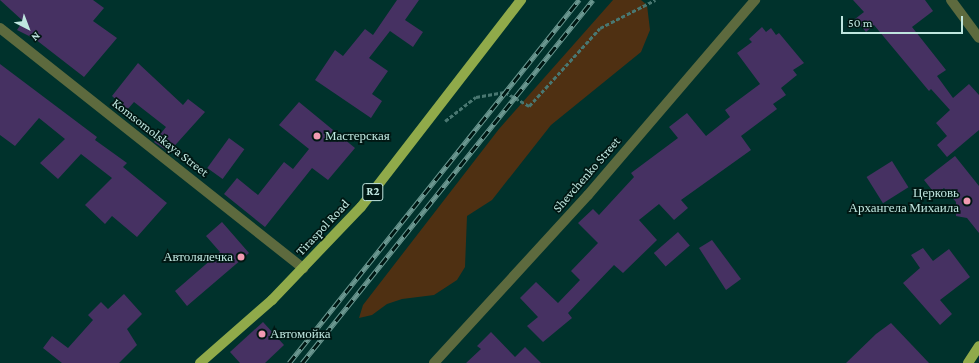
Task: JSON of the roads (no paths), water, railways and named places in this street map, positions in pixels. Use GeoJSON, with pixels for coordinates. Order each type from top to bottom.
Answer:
{"type":"FeatureCollection","features":[{"type":"Feature","properties":{"kind":"main road","name":"Tiraspol Road"},"geometry":{"type":"LineString","coordinates":[[200,363],[303,268],[361,207],[521,0]]}},
{"type":"Feature","properties":{"kind":"main road"},"geometry":{"type":"LineString","coordinates":[[968,363],[979,346]]}},
{"type":"Feature","properties":{"kind":"street","name":"Shevchenko Street"},"geometry":{"type":"LineString","coordinates":[[434,363],[588,195],[755,0]]}},
{"type":"Feature","properties":{"kind":"street"},"geometry":{"type":"LineString","coordinates":[[951,0],[979,38]]}},
{"type":"Feature","properties":{"kind":"street","name":"Komsomolskaya Street"},"geometry":{"type":"LineString","coordinates":[[0,28],[303,268]]}},
{"type":"Feature","properties":{"kind":"railway"},"geometry":{"type":"LineString","coordinates":[[289,363],[579,0]]}},
{"type":"Feature","properties":{"kind":"railway"},"geometry":{"type":"LineString","coordinates":[[302,363],[593,0]]}},
{"type":"Feature","properties":{"kind":"place","name":"Мастерская"},"geometry":{"type":"Point","coordinates":[317,136]}},
{"type":"Feature","properties":{"kind":"place","name":"Церковь Архангела Михаила"},"geometry":{"type":"Point","coordinates":[967,201]}},
{"type":"Feature","properties":{"kind":"place","name":"Автолялечка"},"geometry":{"type":"Point","coordinates":[241,257]}},
{"type":"Feature","properties":{"kind":"place","name":"Автомойка"},"geometry":{"type":"Point","coordinates":[262,334]}}]}
